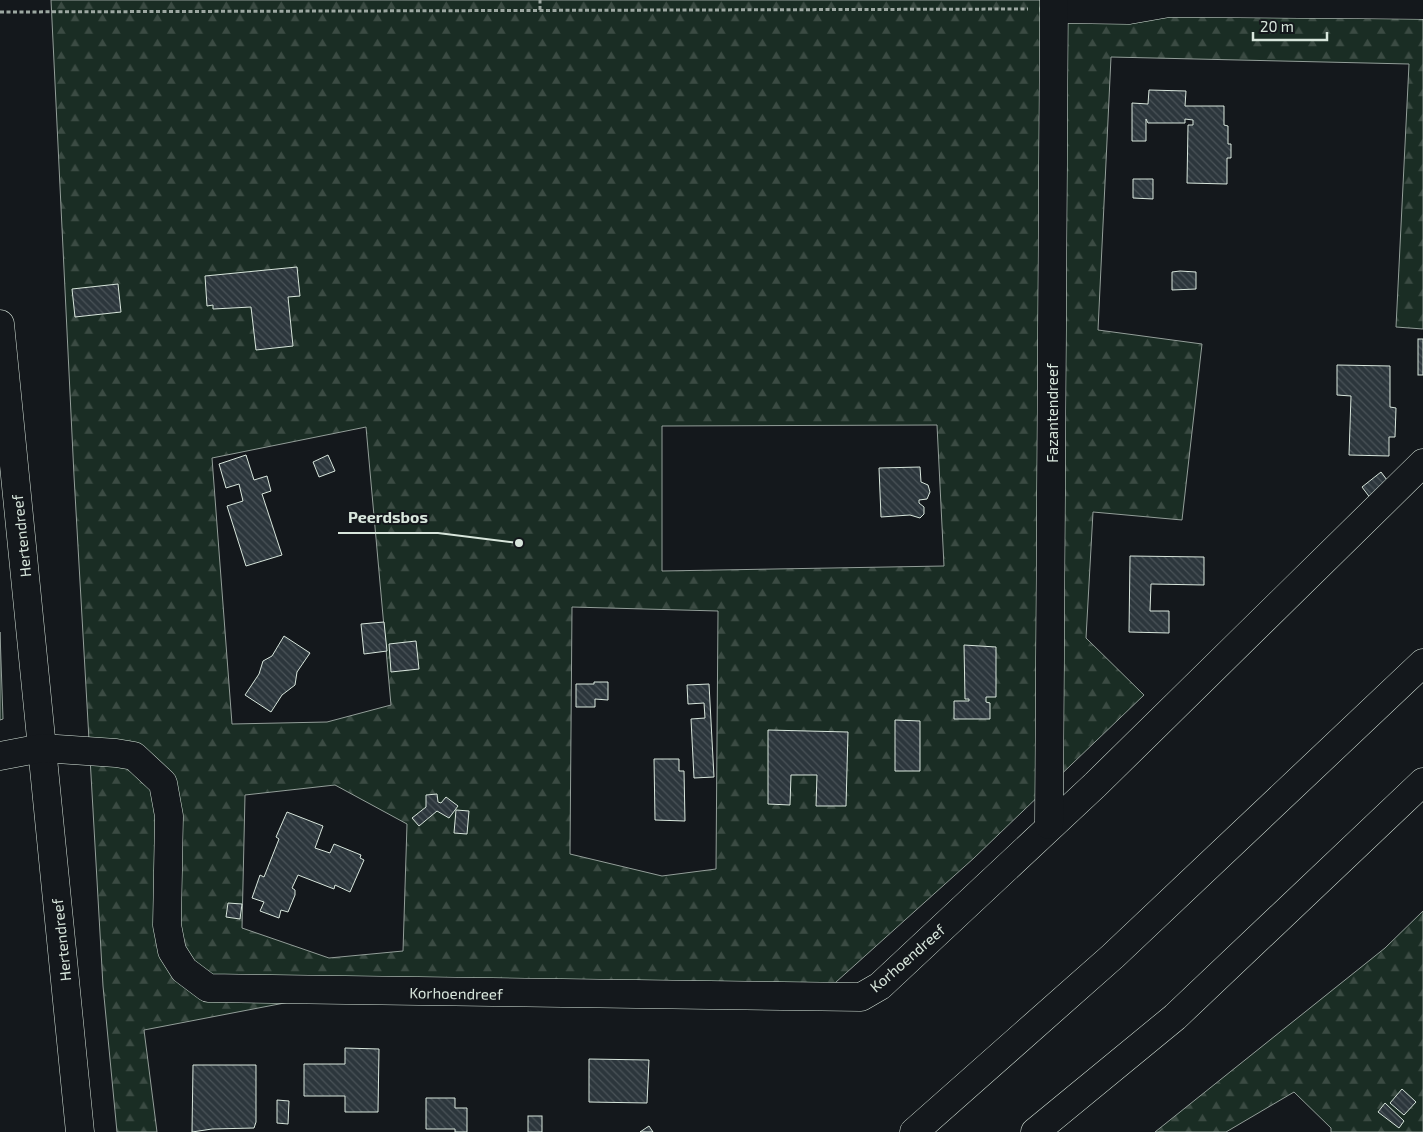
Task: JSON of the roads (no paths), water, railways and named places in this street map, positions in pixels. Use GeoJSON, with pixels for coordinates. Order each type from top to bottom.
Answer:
{"type":"FeatureCollection","features":[{"type":"Feature","properties":{"kind":"main road"},"geometry":{"type":"LineString","coordinates":[[1054,4],[1129,10],[1169,3],[1423,5]]}},
{"type":"Feature","properties":{"kind":"main road","name":"Fazantendreef"},"geometry":{"type":"LineString","coordinates":[[1049,825],[1054,4]]}},
{"type":"Feature","properties":{"kind":"main road","name":"Hertendreef"},"geometry":{"type":"LineString","coordinates":[[0,324],[80,1132]]}},
{"type":"Feature","properties":{"kind":"main road","name":"Korhoendreef"},"geometry":{"type":"LineString","coordinates":[[42,748],[134,756],[163,783],[169,816],[167,925],[172,951],[184,970],[208,988],[861,997],[880,986],[1009,866],[1423,463]]}},
{"type":"Feature","properties":{"kind":"main road"},"geometry":{"type":"LineString","coordinates":[[914,1132],[1113,956],[1423,663]]}},
{"type":"Feature","properties":{"kind":"main road"},"geometry":{"type":"LineString","coordinates":[[0,756],[42,748]]}},
{"type":"Feature","properties":{"kind":"main road"},"geometry":{"type":"LineString","coordinates":[[1035,1132],[1175,1017],[1423,782]]}},
{"type":"Feature","properties":{"kind":"place","name":"Peerdsbos"},"geometry":{"type":"Point","coordinates":[519,543]}}]}
